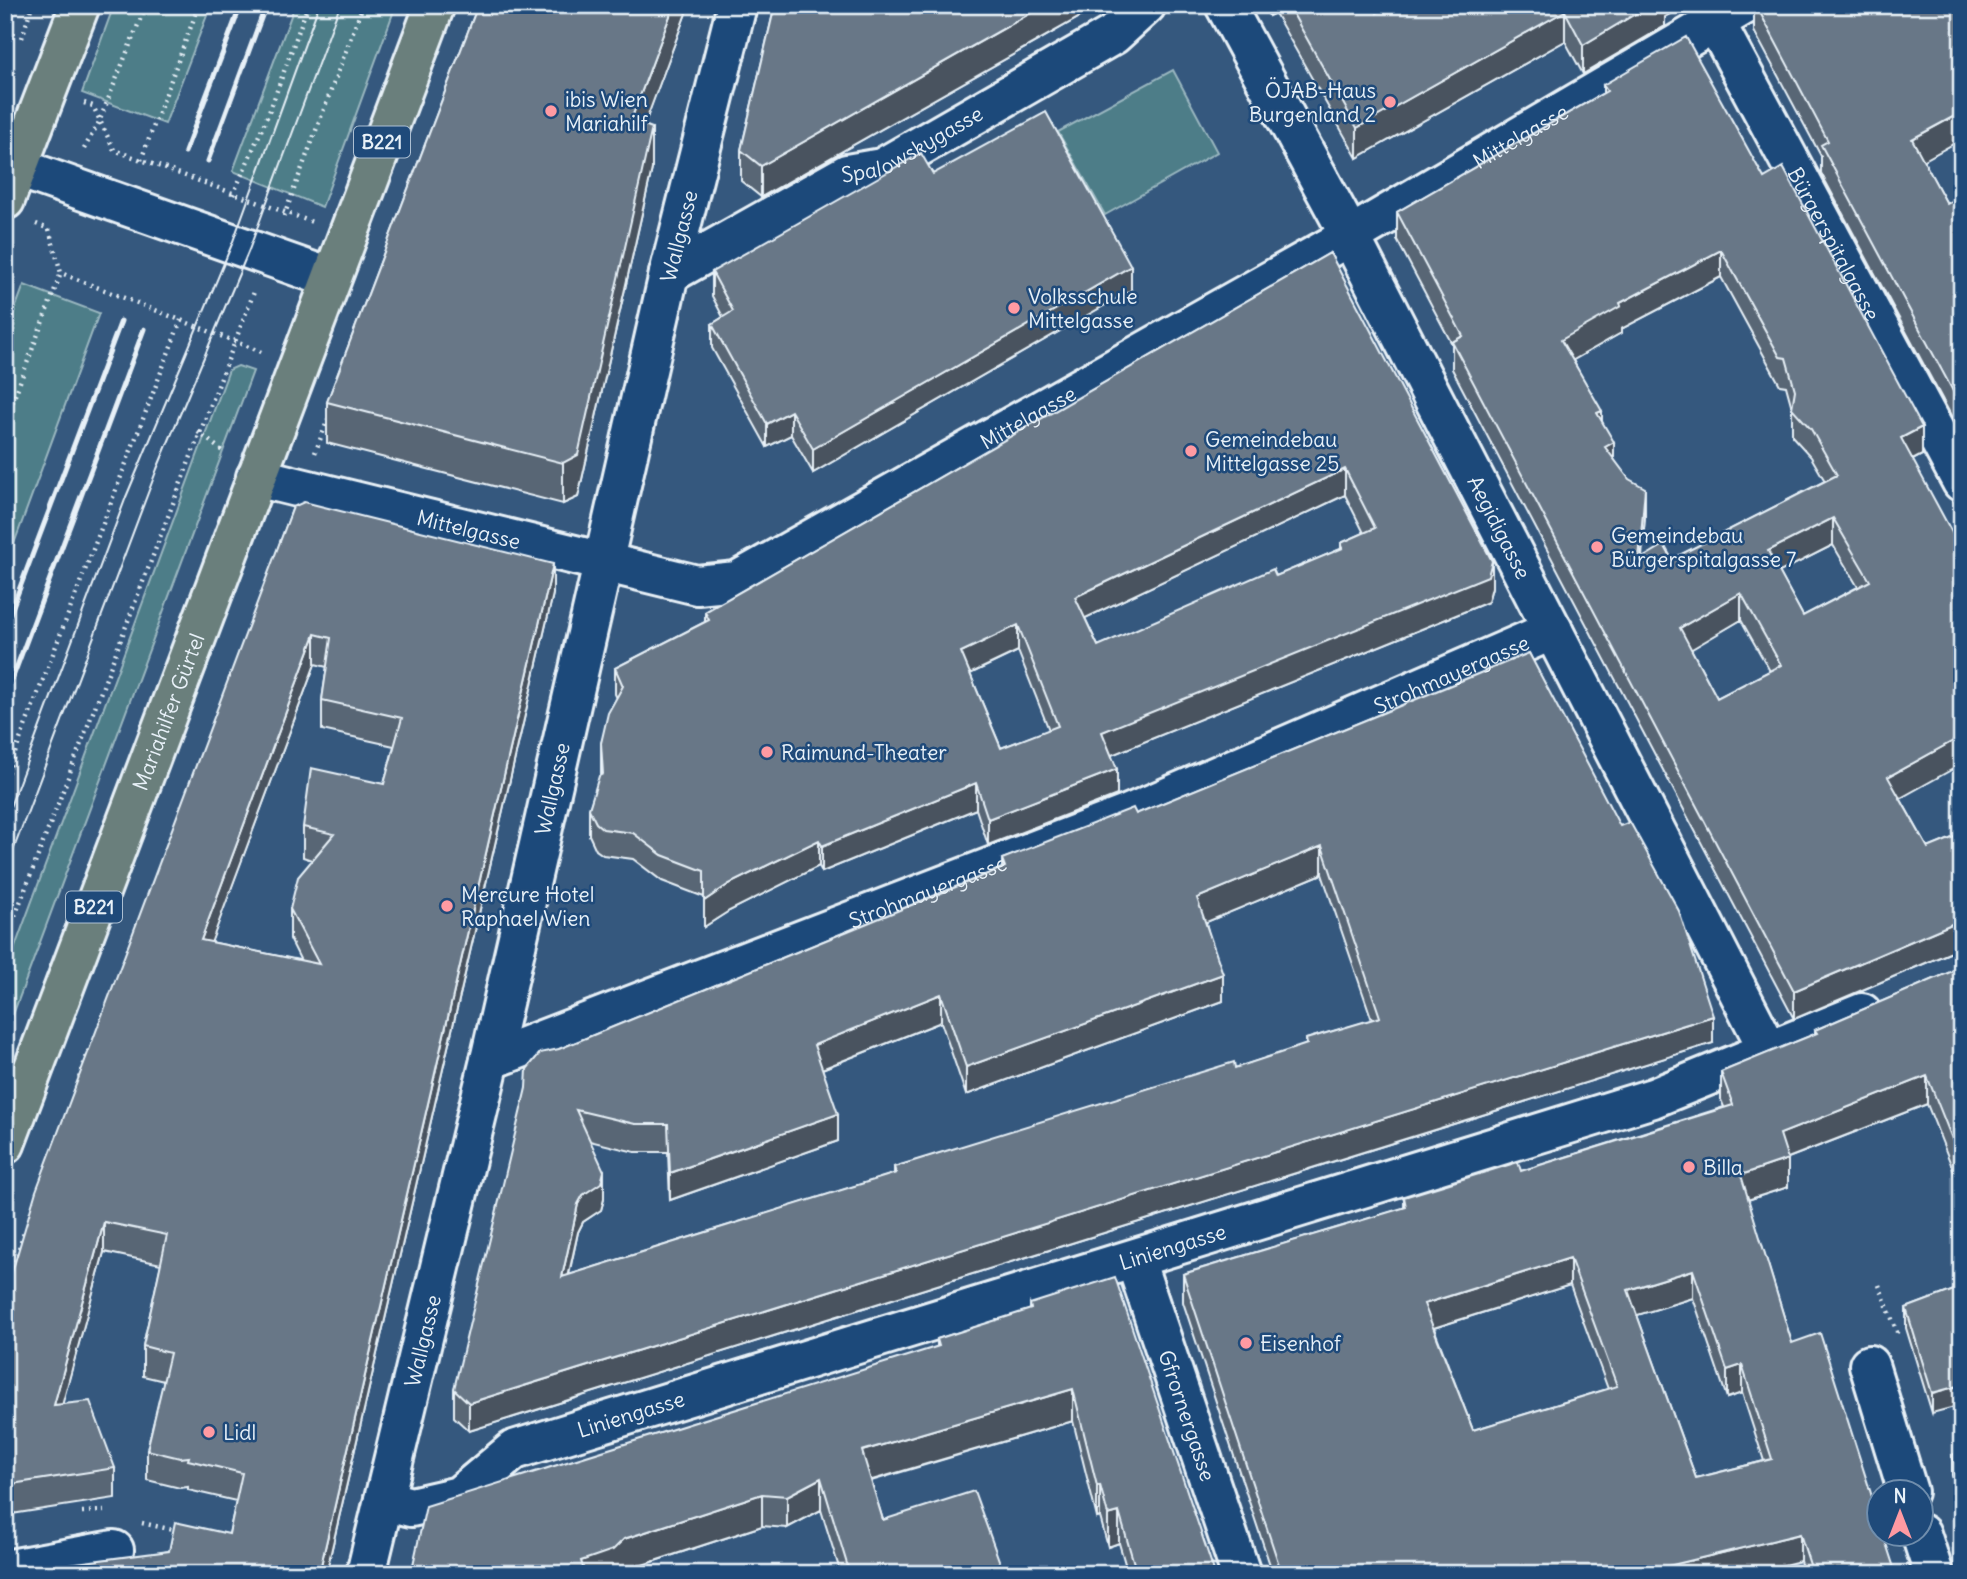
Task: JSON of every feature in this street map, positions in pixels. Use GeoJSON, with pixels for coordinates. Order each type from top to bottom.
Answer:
{"type":"FeatureCollection","features":[{"type":"Feature","properties":{"kind":"main road"},"geometry":{"type":"LineString","coordinates":[[17,196],[49,87],[80,5]]}},
{"type":"Feature","properties":{"kind":"main road","name":"Mariahilfer Gürtel"},"geometry":{"type":"LineString","coordinates":[[5,1144],[296,367],[435,5]]}},
{"type":"Feature","properties":{"kind":"street","name":"Wallgasse"},"geometry":{"type":"LineString","coordinates":[[366,1574],[490,1060],[669,274],[737,5]]}},
{"type":"Feature","properties":{"kind":"street","name":"Spalowskygasse"},"geometry":{"type":"LineString","coordinates":[[669,274],[847,174],[882,167],[1114,36],[1146,5]]}},
{"type":"Feature","properties":{"kind":"street","name":"Aegidigasse"},"geometry":{"type":"LineString","coordinates":[[1225,5],[1350,236],[1770,1052]]}},
{"type":"Feature","properties":{"kind":"street","name":"Mittelgasse"},"geometry":{"type":"LineString","coordinates":[[256,477],[697,585],[737,581],[1350,236],[1722,11]]}},
{"type":"Feature","properties":{"kind":"street","name":"Bürgerspitalgasse"},"geometry":{"type":"LineString","coordinates":[[1722,11],[1962,482]]}},
{"type":"Feature","properties":{"kind":"street"},"geometry":{"type":"LineString","coordinates":[[17,196],[63,184],[330,278]]}},
{"type":"Feature","properties":{"kind":"street","name":"Strohmayergasse"},"geometry":{"type":"LineString","coordinates":[[490,1060],[1129,814],[1553,630]]}},
{"type":"Feature","properties":{"kind":"street","name":"Liniengasse"},"geometry":{"type":"LineString","coordinates":[[384,1500],[411,1507],[459,1496],[514,1450],[1653,1098],[1898,998]]}},
{"type":"Feature","properties":{"kind":"street","name":"Gfrornergasse"},"geometry":{"type":"LineString","coordinates":[[1135,1259],[1241,1574]]}},
{"type":"Feature","properties":{"kind":"street"},"geometry":{"type":"LineString","coordinates":[[1869,1365],[1904,1478]]}},
{"type":"Feature","properties":{"kind":"street"},"geometry":{"type":"LineString","coordinates":[[5,1570],[124,1536]]}},
{"type":"Feature","properties":{"kind":"street"},"geometry":{"type":"LineString","coordinates":[[1926,1548],[1934,1574]]}},
{"type":"Feature","properties":{"kind":"path"},"geometry":{"type":"LineString","coordinates":[[20,44],[32,5]]}},
{"type":"Feature","properties":{"kind":"path"},"geometry":{"type":"LineString","coordinates":[[63,184],[99,122],[146,5]]}},
{"type":"Feature","properties":{"kind":"path"},"geometry":{"type":"LineString","coordinates":[[141,160],[199,5]]}},
{"type":"Feature","properties":{"kind":"path"},"geometry":{"type":"LineString","coordinates":[[233,195],[270,110],[308,5]]}},
{"type":"Feature","properties":{"kind":"path"},"geometry":{"type":"LineString","coordinates":[[5,942],[233,340],[269,257],[363,5]]}},
{"type":"Feature","properties":{"kind":"path"},"geometry":{"type":"LineString","coordinates":[[49,87],[93,106],[114,150],[285,213]]}},
{"type":"Feature","properties":{"kind":"path"},"geometry":{"type":"LineString","coordinates":[[5,422],[61,273],[49,229],[17,196]]}},
{"type":"Feature","properties":{"kind":"path"},"geometry":{"type":"LineString","coordinates":[[61,273],[296,367]]}},
{"type":"Feature","properties":{"kind":"path"},"geometry":{"type":"LineString","coordinates":[[5,779],[181,320]]}},
{"type":"Feature","properties":{"kind":"path"},"geometry":{"type":"LineString","coordinates":[[302,488],[331,411]]}},
{"type":"Feature","properties":{"kind":"path"},"geometry":{"type":"LineString","coordinates":[[74,1090],[93,1039]]}},
{"type":"Feature","properties":{"kind":"path"},"geometry":{"type":"LineString","coordinates":[[5,1295],[29,1217]]}},
{"type":"Feature","properties":{"kind":"path"},"geometry":{"type":"LineString","coordinates":[[1879,1285],[1897,1332]]}},
{"type":"Feature","properties":{"kind":"path"},"geometry":{"type":"LineString","coordinates":[[124,1536],[184,1532]]}},
{"type":"Feature","properties":{"kind":"green space"},"geometry":{"type":"Polygon","coordinates":[[[114,5],[211,5],[165,124],[82,93],[114,5]]]}},
{"type":"Feature","properties":{"kind":"green space"},"geometry":{"type":"Polygon","coordinates":[[[295,5],[396,5],[322,207],[233,171],[295,5]]]}},
{"type":"Feature","properties":{"kind":"green space"},"geometry":{"type":"Polygon","coordinates":[[[1173,70],[1217,152],[1105,215],[1058,132],[1173,70]]]}},
{"type":"Feature","properties":{"kind":"green space"},"geometry":{"type":"Polygon","coordinates":[[[24,285],[99,313],[5,568],[5,336],[24,285]]]}},
{"type":"Feature","properties":{"kind":"green space"},"geometry":{"type":"Polygon","coordinates":[[[238,366],[253,371],[5,1036],[5,974],[229,370],[238,366]]]}},
{"type":"Feature","properties":{"kind":"building"},"geometry":{"type":"Polygon","coordinates":[[[478,5],[674,5],[631,120],[652,128],[578,455],[563,463],[327,402],[478,5]]]}},
{"type":"Feature","properties":{"kind":"building"},"geometry":{"type":"Polygon","coordinates":[[[775,5],[1045,5],[761,166],[741,150],[775,5]]]}},
{"type":"Feature","properties":{"kind":"building","name":"ÖJAB-Haus Burgenland 2"},"geometry":{"type":"Polygon","coordinates":[[[1288,5],[1373,5],[1377,13],[1391,5],[1650,5],[1583,45],[1565,11],[1357,128],[1288,5]]]}},
{"type":"Feature","properties":{"kind":"building"},"geometry":{"type":"Polygon","coordinates":[[[1756,5],[1962,5],[1962,112],[1912,139],[1947,204],[1962,196],[1961,406],[1821,145],[1828,141],[1756,5]]]}},
{"type":"Feature","properties":{"kind":"building"},"geometry":{"type":"Polygon","coordinates":[[[1686,37],[1764,178],[1783,167],[1922,427],[1901,438],[1962,551],[1962,736],[1888,777],[1928,848],[1962,834],[1962,922],[1954,923],[1794,991],[1452,342],[1463,336],[1397,212],[1607,91],[1603,85],[1686,37]],[[1721,250],[1620,303],[1621,306],[1561,340],[1602,411],[1597,413],[1614,442],[1605,447],[1629,479],[1645,488],[1639,560],[1664,545],[1672,559],[1837,475],[1811,429],[1792,408],[1795,390],[1786,358],[1780,357],[1721,250]],[[1833,518],[1768,551],[1803,616],[1870,581],[1833,518]],[[1741,593],[1680,628],[1717,698],[1781,665],[1741,593]]]}},
{"type":"Feature","properties":{"kind":"building","name":"Volksschule Mittelgasse"},"geometry":{"type":"Polygon","coordinates":[[[1046,112],[1131,266],[813,449],[791,411],[767,424],[712,324],[733,311],[712,272],[921,153],[933,174],[1046,112]]]}},
{"type":"Feature","properties":{"kind":"building"},"geometry":{"type":"Polygon","coordinates":[[[1330,253],[1492,561],[1488,576],[1102,732],[1117,769],[988,819],[976,783],[822,846],[819,840],[729,884],[704,901],[704,871],[662,855],[633,833],[603,829],[596,823],[589,809],[599,776],[603,774],[601,743],[608,713],[623,686],[615,668],[709,620],[705,612],[1330,253]],[[1345,469],[1075,597],[1098,646],[1273,569],[1276,576],[1343,548],[1341,543],[1375,528],[1345,469]],[[1018,625],[961,652],[1001,748],[1058,726],[1018,625]]]}},
{"type":"Feature","properties":{"kind":"building"},"geometry":{"type":"Polygon","coordinates":[[[304,502],[553,564],[319,1574],[46,1574],[46,1567],[169,1551],[175,1522],[229,1534],[242,1473],[188,1460],[189,1457],[180,1458],[147,1450],[170,1353],[143,1346],[167,1235],[104,1222],[54,1405],[90,1401],[115,1468],[5,1485],[5,1296],[36,1191],[293,507],[304,502]],[[315,634],[201,940],[319,964],[290,909],[298,877],[334,834],[303,827],[311,768],[384,784],[402,718],[322,700],[331,638],[315,634]]]}},
{"type":"Feature","properties":{"kind":"building"},"geometry":{"type":"Polygon","coordinates":[[[1529,653],[1620,826],[1630,822],[1679,911],[1713,1016],[469,1403],[454,1389],[526,1088],[527,1069],[540,1053],[559,1049],[1005,867],[1002,859],[1133,808],[1136,814],[1529,653]],[[1322,846],[1197,898],[1223,974],[966,1067],[941,994],[814,1045],[838,1114],[670,1173],[668,1124],[635,1124],[576,1110],[604,1171],[601,1183],[583,1195],[578,1204],[562,1277],[896,1173],[894,1167],[1234,1062],[1235,1068],[1307,1044],[1306,1039],[1380,1017],[1322,846]]]}},
{"type":"Feature","properties":{"kind":"building"},"geometry":{"type":"Polygon","coordinates":[[[1962,967],[1962,1164],[1927,1076],[1780,1134],[1788,1159],[1741,1175],[1792,1343],[1820,1333],[1866,1478],[1866,1548],[1888,1548],[1896,1574],[1813,1574],[1800,1534],[1635,1574],[1282,1574],[1183,1274],[1406,1207],[1404,1197],[1518,1162],[1521,1171],[1733,1105],[1721,1072],[1817,1033],[1815,1030],[1962,967]],[[1570,1258],[1424,1304],[1473,1430],[1617,1386],[1570,1258]],[[1693,1270],[1628,1290],[1696,1478],[1772,1459],[1742,1365],[1727,1370],[1693,1270]]]}},
{"type":"Feature","properties":{"kind":"building"},"geometry":{"type":"Polygon","coordinates":[[[1115,1277],[1215,1574],[1137,1574],[1119,1512],[1108,1515],[1100,1485],[1097,1486],[1073,1389],[862,1451],[883,1520],[974,1491],[1004,1574],[850,1574],[821,1478],[787,1496],[762,1494],[624,1539],[613,1550],[581,1561],[585,1574],[411,1574],[426,1506],[939,1346],[937,1339],[1031,1309],[1030,1304],[1115,1277]]]}},
{"type":"Feature","properties":{"kind":"building"},"geometry":{"type":"Polygon","coordinates":[[[1962,1287],[1962,1385],[1932,1393],[1906,1308],[1962,1287]]]}},
{"type":"Feature","properties":{"kind":"building"},"geometry":{"type":"Polygon","coordinates":[[[1962,1452],[1962,1488],[1952,1455],[1962,1452]]]}},
{"type":"Feature","properties":{"kind":"tram line"},"geometry":{"type":"LineString","coordinates":[[5,820],[126,497],[232,244],[319,5]]}},
{"type":"Feature","properties":{"kind":"tram line"},"geometry":{"type":"LineString","coordinates":[[5,872],[157,469],[249,250],[340,5]]}},
{"type":"Feature","properties":{"kind":"railway"},"geometry":{"type":"LineString","coordinates":[[185,152],[241,5]]}},
{"type":"Feature","properties":{"kind":"railway"},"geometry":{"type":"LineString","coordinates":[[208,161],[266,5]]}},
{"type":"Feature","properties":{"kind":"railway"},"geometry":{"type":"LineString","coordinates":[[5,627],[121,321]]}},
{"type":"Feature","properties":{"kind":"railway"},"geometry":{"type":"LineString","coordinates":[[5,698],[144,329]]}},
{"type":"Feature","properties":{"kind":"place","name":"ÖJAB-Haus Burgenland 2"},"geometry":{"type":"Point","coordinates":[1390,102]}},
{"type":"Feature","properties":{"kind":"place","name":"ibis Wien Mariahilf"},"geometry":{"type":"Point","coordinates":[551,111]}},
{"type":"Feature","properties":{"kind":"place","name":"Volksschule Mittelgasse"},"geometry":{"type":"Point","coordinates":[1014,308]}},
{"type":"Feature","properties":{"kind":"place","name":"Gemeindebau Mittelgasse 25"},"geometry":{"type":"Point","coordinates":[1191,451]}},
{"type":"Feature","properties":{"kind":"place","name":"Gemeindebau Bürgerspitalgasse 7"},"geometry":{"type":"Point","coordinates":[1597,547]}},
{"type":"Feature","properties":{"kind":"place","name":"Raimund-Theater"},"geometry":{"type":"Point","coordinates":[767,752]}},
{"type":"Feature","properties":{"kind":"place","name":"Mercure Hotel Raphael Wien"},"geometry":{"type":"Point","coordinates":[447,906]}},
{"type":"Feature","properties":{"kind":"place","name":"Billa"},"geometry":{"type":"Point","coordinates":[1689,1167]}},
{"type":"Feature","properties":{"kind":"place","name":"Eisenhof"},"geometry":{"type":"Point","coordinates":[1246,1343]}},
{"type":"Feature","properties":{"kind":"place","name":"Lidl"},"geometry":{"type":"Point","coordinates":[209,1432]}}]}
